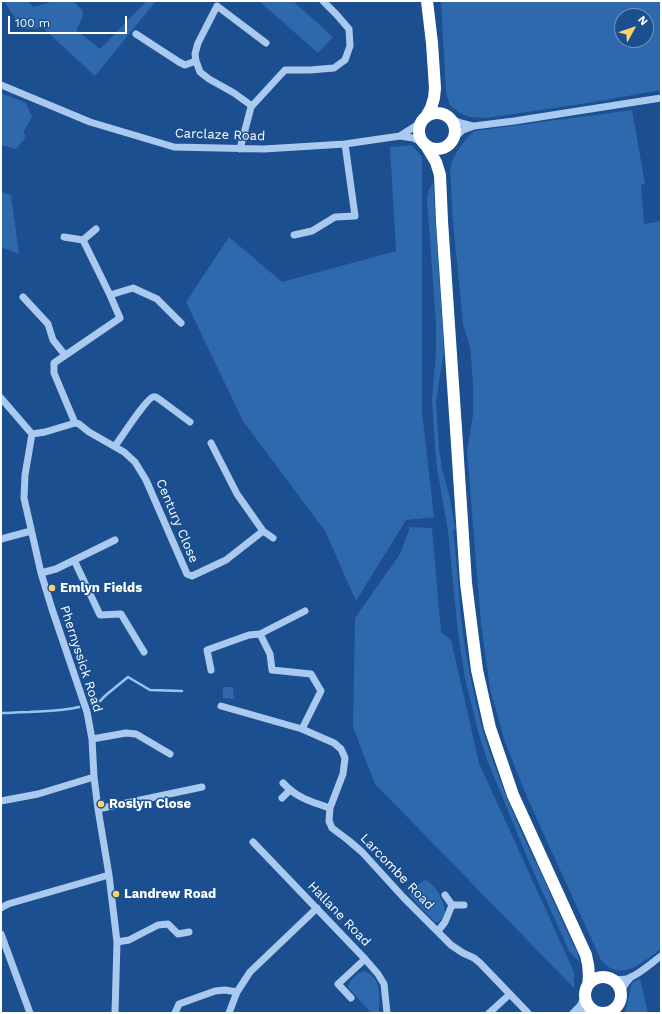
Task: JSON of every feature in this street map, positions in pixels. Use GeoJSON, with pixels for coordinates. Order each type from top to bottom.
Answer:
{"type":"FeatureCollection","features":[{"type":"Feature","properties":{"kind":"highway"},"geometry":{"type":"LineString","coordinates":[[427,1],[435,88],[431,108],[419,126],[418,133],[436,162],[440,175]]}},
{"type":"Feature","properties":{"kind":"highway"},"geometry":{"type":"LineString","coordinates":[[435,88],[438,98],[455,129],[452,141],[443,158],[440,175],[466,583],[477,670],[490,728],[513,795],[586,955],[590,977],[586,991],[588,1004],[597,1012],[606,1012],[619,1002],[617,985],[592,963],[586,955]]}},
{"type":"Feature","properties":{"kind":"highway"},"geometry":{"type":"LineString","coordinates":[[423,119],[436,113],[442,114],[449,118]]}},
{"type":"Feature","properties":{"kind":"highway"},"geometry":{"type":"LineString","coordinates":[[424,144],[433,149],[439,150],[444,148],[452,141]]}},
{"type":"Feature","properties":{"kind":"highway"},"geometry":{"type":"LineString","coordinates":[[586,991],[594,979],[608,978]]}},
{"type":"Feature","properties":{"kind":"street"},"geometry":{"type":"LineString","coordinates":[[240,149],[252,106],[285,70],[334,68],[345,60],[350,46],[349,30],[323,1]]}},
{"type":"Feature","properties":{"kind":"street"},"geometry":{"type":"LineString","coordinates":[[252,106],[200,72],[195,54],[198,43],[218,6],[266,43]]}},
{"type":"Feature","properties":{"kind":"street"},"geometry":{"type":"LineString","coordinates":[[136,34],[179,62],[186,65],[196,61]]}},
{"type":"Feature","properties":{"kind":"street","name":"Carclaze Road"},"geometry":{"type":"LineString","coordinates":[[1,85],[90,122],[174,147],[264,149],[345,144],[400,136],[413,138],[424,144]]}},
{"type":"Feature","properties":{"kind":"street"},"geometry":{"type":"LineString","coordinates":[[452,141],[464,130],[474,126],[661,98]]}},
{"type":"Feature","properties":{"kind":"street"},"geometry":{"type":"LineString","coordinates":[[449,118],[474,126]]}},
{"type":"Feature","properties":{"kind":"street","name":"Carclaze Road"},"geometry":{"type":"LineString","coordinates":[[400,136],[417,125],[423,119]]}},
{"type":"Feature","properties":{"kind":"street"},"geometry":{"type":"LineString","coordinates":[[294,235],[312,231],[335,217],[355,216],[345,144]]}},
{"type":"Feature","properties":{"kind":"street"},"geometry":{"type":"LineString","coordinates":[[64,237],[82,240],[96,229]]}},
{"type":"Feature","properties":{"kind":"street"},"geometry":{"type":"LineString","coordinates":[[1,398],[32,434],[45,432],[75,423],[54,373],[54,363],[120,318],[82,240]]}},
{"type":"Feature","properties":{"kind":"street"},"geometry":{"type":"LineString","coordinates":[[110,295],[133,288],[157,299],[181,323]]}},
{"type":"Feature","properties":{"kind":"street"},"geometry":{"type":"LineString","coordinates":[[23,297],[48,324],[53,340],[65,355]]}},
{"type":"Feature","properties":{"kind":"street"},"geometry":{"type":"LineString","coordinates":[[115,446],[146,403],[153,397],[159,399],[190,422]]}},
{"type":"Feature","properties":{"kind":"street","name":"Century Close"},"geometry":{"type":"LineString","coordinates":[[75,423],[115,446],[135,462],[146,480],[187,574],[192,576],[226,560],[263,531]]}},
{"type":"Feature","properties":{"kind":"street","name":"Phernyssick Road"},"geometry":{"type":"LineString","coordinates":[[32,434],[24,475],[24,498],[41,573],[87,712],[92,739],[94,777],[109,875],[117,942],[115,1013]]}},
{"type":"Feature","properties":{"kind":"street"},"geometry":{"type":"LineString","coordinates":[[210,443],[237,494],[263,531],[273,538]]}},
{"type":"Feature","properties":{"kind":"street"},"geometry":{"type":"LineString","coordinates":[[1,539],[31,531]]}},
{"type":"Feature","properties":{"kind":"street"},"geometry":{"type":"LineString","coordinates":[[41,573],[56,569],[115,540]]}},
{"type":"Feature","properties":{"kind":"street"},"geometry":{"type":"LineString","coordinates":[[74,560],[100,616],[121,614],[144,652]]}},
{"type":"Feature","properties":{"kind":"street"},"geometry":{"type":"LineString","coordinates":[[211,670],[207,650],[249,635],[260,634],[305,611]]}},
{"type":"Feature","properties":{"kind":"street"},"geometry":{"type":"LineString","coordinates":[[260,634],[270,654],[272,670],[311,674],[321,691],[302,729]]}},
{"type":"Feature","properties":{"kind":"street","name":"Larcombe Road"},"geometry":{"type":"LineString","coordinates":[[221,706],[302,729],[334,743],[341,749],[345,758],[344,774],[330,808],[329,821],[332,828],[362,852],[403,897],[451,945],[480,963],[528,1013]]}},
{"type":"Feature","properties":{"kind":"street"},"geometry":{"type":"LineString","coordinates":[[92,739],[126,733],[136,734],[170,754]]}},
{"type":"Feature","properties":{"kind":"street"},"geometry":{"type":"LineString","coordinates":[[1,801],[38,794],[94,777]]}},
{"type":"Feature","properties":{"kind":"street"},"geometry":{"type":"LineString","coordinates":[[283,783],[294,793],[309,801],[330,808]]}},
{"type":"Feature","properties":{"kind":"street"},"geometry":{"type":"LineString","coordinates":[[98,809],[202,787]]}},
{"type":"Feature","properties":{"kind":"street"},"geometry":{"type":"LineString","coordinates":[[282,798],[290,790]]}},
{"type":"Feature","properties":{"kind":"street","name":"Hallane Road"},"geometry":{"type":"LineString","coordinates":[[253,842],[378,974],[384,984],[387,1013]]}},
{"type":"Feature","properties":{"kind":"street"},"geometry":{"type":"LineString","coordinates":[[1,908],[8,904],[109,875]]}},
{"type":"Feature","properties":{"kind":"street"},"geometry":{"type":"LineString","coordinates":[[445,895],[452,905]]}},
{"type":"Feature","properties":{"kind":"street"},"geometry":{"type":"LineString","coordinates":[[438,931],[445,922],[452,905]]}},
{"type":"Feature","properties":{"kind":"street"},"geometry":{"type":"LineString","coordinates":[[452,905],[464,905]]}},
{"type":"Feature","properties":{"kind":"street"},"geometry":{"type":"LineString","coordinates":[[229,1013],[237,992],[250,972],[317,908]]}},
{"type":"Feature","properties":{"kind":"street"},"geometry":{"type":"LineString","coordinates":[[117,942],[129,940],[158,925],[168,924],[178,934],[189,932]]}},
{"type":"Feature","properties":{"kind":"street"},"geometry":{"type":"LineString","coordinates":[[1,934],[30,1013]]}},
{"type":"Feature","properties":{"kind":"street"},"geometry":{"type":"LineString","coordinates":[[619,1002],[626,983],[661,956]]}},
{"type":"Feature","properties":{"kind":"street"},"geometry":{"type":"LineString","coordinates":[[351,998],[338,984],[365,959]]}},
{"type":"Feature","properties":{"kind":"street"},"geometry":{"type":"LineString","coordinates":[[608,978],[618,980],[632,977]]}},
{"type":"Feature","properties":{"kind":"street"},"geometry":{"type":"LineString","coordinates":[[175,1013],[179,1004],[215,991],[225,990],[237,992]]}},
{"type":"Feature","properties":{"kind":"street"},"geometry":{"type":"LineString","coordinates":[[573,1013],[580,1006],[586,991]]}},
{"type":"Feature","properties":{"kind":"street"},"geometry":{"type":"LineString","coordinates":[[492,1012],[510,994]]}},
{"type":"Feature","properties":{"kind":"street"},"geometry":{"type":"LineString","coordinates":[[578,1013],[597,1012]]}},
{"type":"Feature","properties":{"kind":"shaded area"},"geometry":{"type":"Polygon","coordinates":[[[4,1],[28,1],[33,7],[55,1],[73,1],[82,10],[83,16],[76,30],[100,49],[144,4],[145,1],[156,1],[95,76],[43,28],[27,29],[21,27],[4,1]]]}},
{"type":"Feature","properties":{"kind":"shaded area"},"geometry":{"type":"Polygon","coordinates":[[[259,1],[293,1],[333,37],[318,53],[259,1]]]}},
{"type":"Feature","properties":{"kind":"shaded area"},"geometry":{"type":"Polygon","coordinates":[[[441,1],[661,1],[661,90],[594,102],[487,118],[469,117],[458,112],[450,105],[446,93],[441,1]]]}},
{"type":"Feature","properties":{"kind":"shaded area"},"geometry":{"type":"Polygon","coordinates":[[[1,93],[26,103],[32,117],[24,131],[25,138],[16,149],[1,145],[1,93]]]}},
{"type":"Feature","properties":{"kind":"shaded area"},"geometry":{"type":"Polygon","coordinates":[[[632,110],[645,184],[641,185],[644,224],[661,221],[661,949],[644,962],[623,971],[610,968],[601,960],[527,797],[505,742],[490,689],[481,624],[467,451],[473,415],[473,382],[470,347],[463,324],[453,224],[450,169],[459,148],[474,131],[632,110]]]}},
{"type":"Feature","properties":{"kind":"shaded area"},"geometry":{"type":"Polygon","coordinates":[[[412,145],[422,157],[422,412],[434,517],[406,520],[356,601],[325,531],[243,421],[186,302],[229,237],[282,282],[396,251],[390,147],[412,145]]]}},
{"type":"Feature","properties":{"kind":"shaded area"},"geometry":{"type":"Polygon","coordinates":[[[433,182],[444,351],[436,401],[439,448],[455,528],[453,531],[461,614],[468,664],[482,727],[508,801],[577,951],[580,963],[569,951],[530,864],[488,762],[480,739],[465,678],[458,633],[448,531],[435,448],[432,399],[436,352],[436,324],[427,199],[433,182]]]}},
{"type":"Feature","properties":{"kind":"shaded area"},"geometry":{"type":"Polygon","coordinates":[[[1,192],[11,195],[19,254],[1,247],[1,192]]]}},
{"type":"Feature","properties":{"kind":"shaded area"},"geometry":{"type":"Polygon","coordinates":[[[410,527],[432,528],[441,632],[451,640],[479,763],[574,972],[574,988],[375,784],[353,727],[355,618],[400,554],[410,527]]]}},
{"type":"Feature","properties":{"kind":"shaded area"},"geometry":{"type":"Polygon","coordinates":[[[223,687],[233,687],[234,699],[223,698],[223,687]]]}},
{"type":"Feature","properties":{"kind":"shaded area"},"geometry":{"type":"Polygon","coordinates":[[[426,880],[437,890],[445,911],[443,917],[438,922],[435,922],[409,895],[420,883],[426,880]]]}},
{"type":"Feature","properties":{"kind":"shaded area"},"geometry":{"type":"Polygon","coordinates":[[[364,971],[370,974],[377,983],[379,989],[379,1013],[371,1013],[348,987],[354,977],[364,971]]]}},
{"type":"Feature","properties":{"kind":"shaded area"},"geometry":{"type":"Polygon","coordinates":[[[640,979],[648,1013],[625,1013],[632,983],[640,979]]]}},
{"type":"Feature","properties":{"kind":"waterway"},"geometry":{"type":"LineString","coordinates":[[100,701],[128,677],[150,690],[182,691]]}},
{"type":"Feature","properties":{"kind":"waterway"},"geometry":{"type":"LineString","coordinates":[[1,713],[54,711],[79,707]]}},
{"type":"Feature","properties":{"kind":"place","name":"Emlyn Fields"},"geometry":{"type":"Point","coordinates":[52,588]}},
{"type":"Feature","properties":{"kind":"place","name":"Roslyn Close"},"geometry":{"type":"Point","coordinates":[101,804]}},
{"type":"Feature","properties":{"kind":"place","name":"Landrew Road"},"geometry":{"type":"Point","coordinates":[116,894]}}]}
